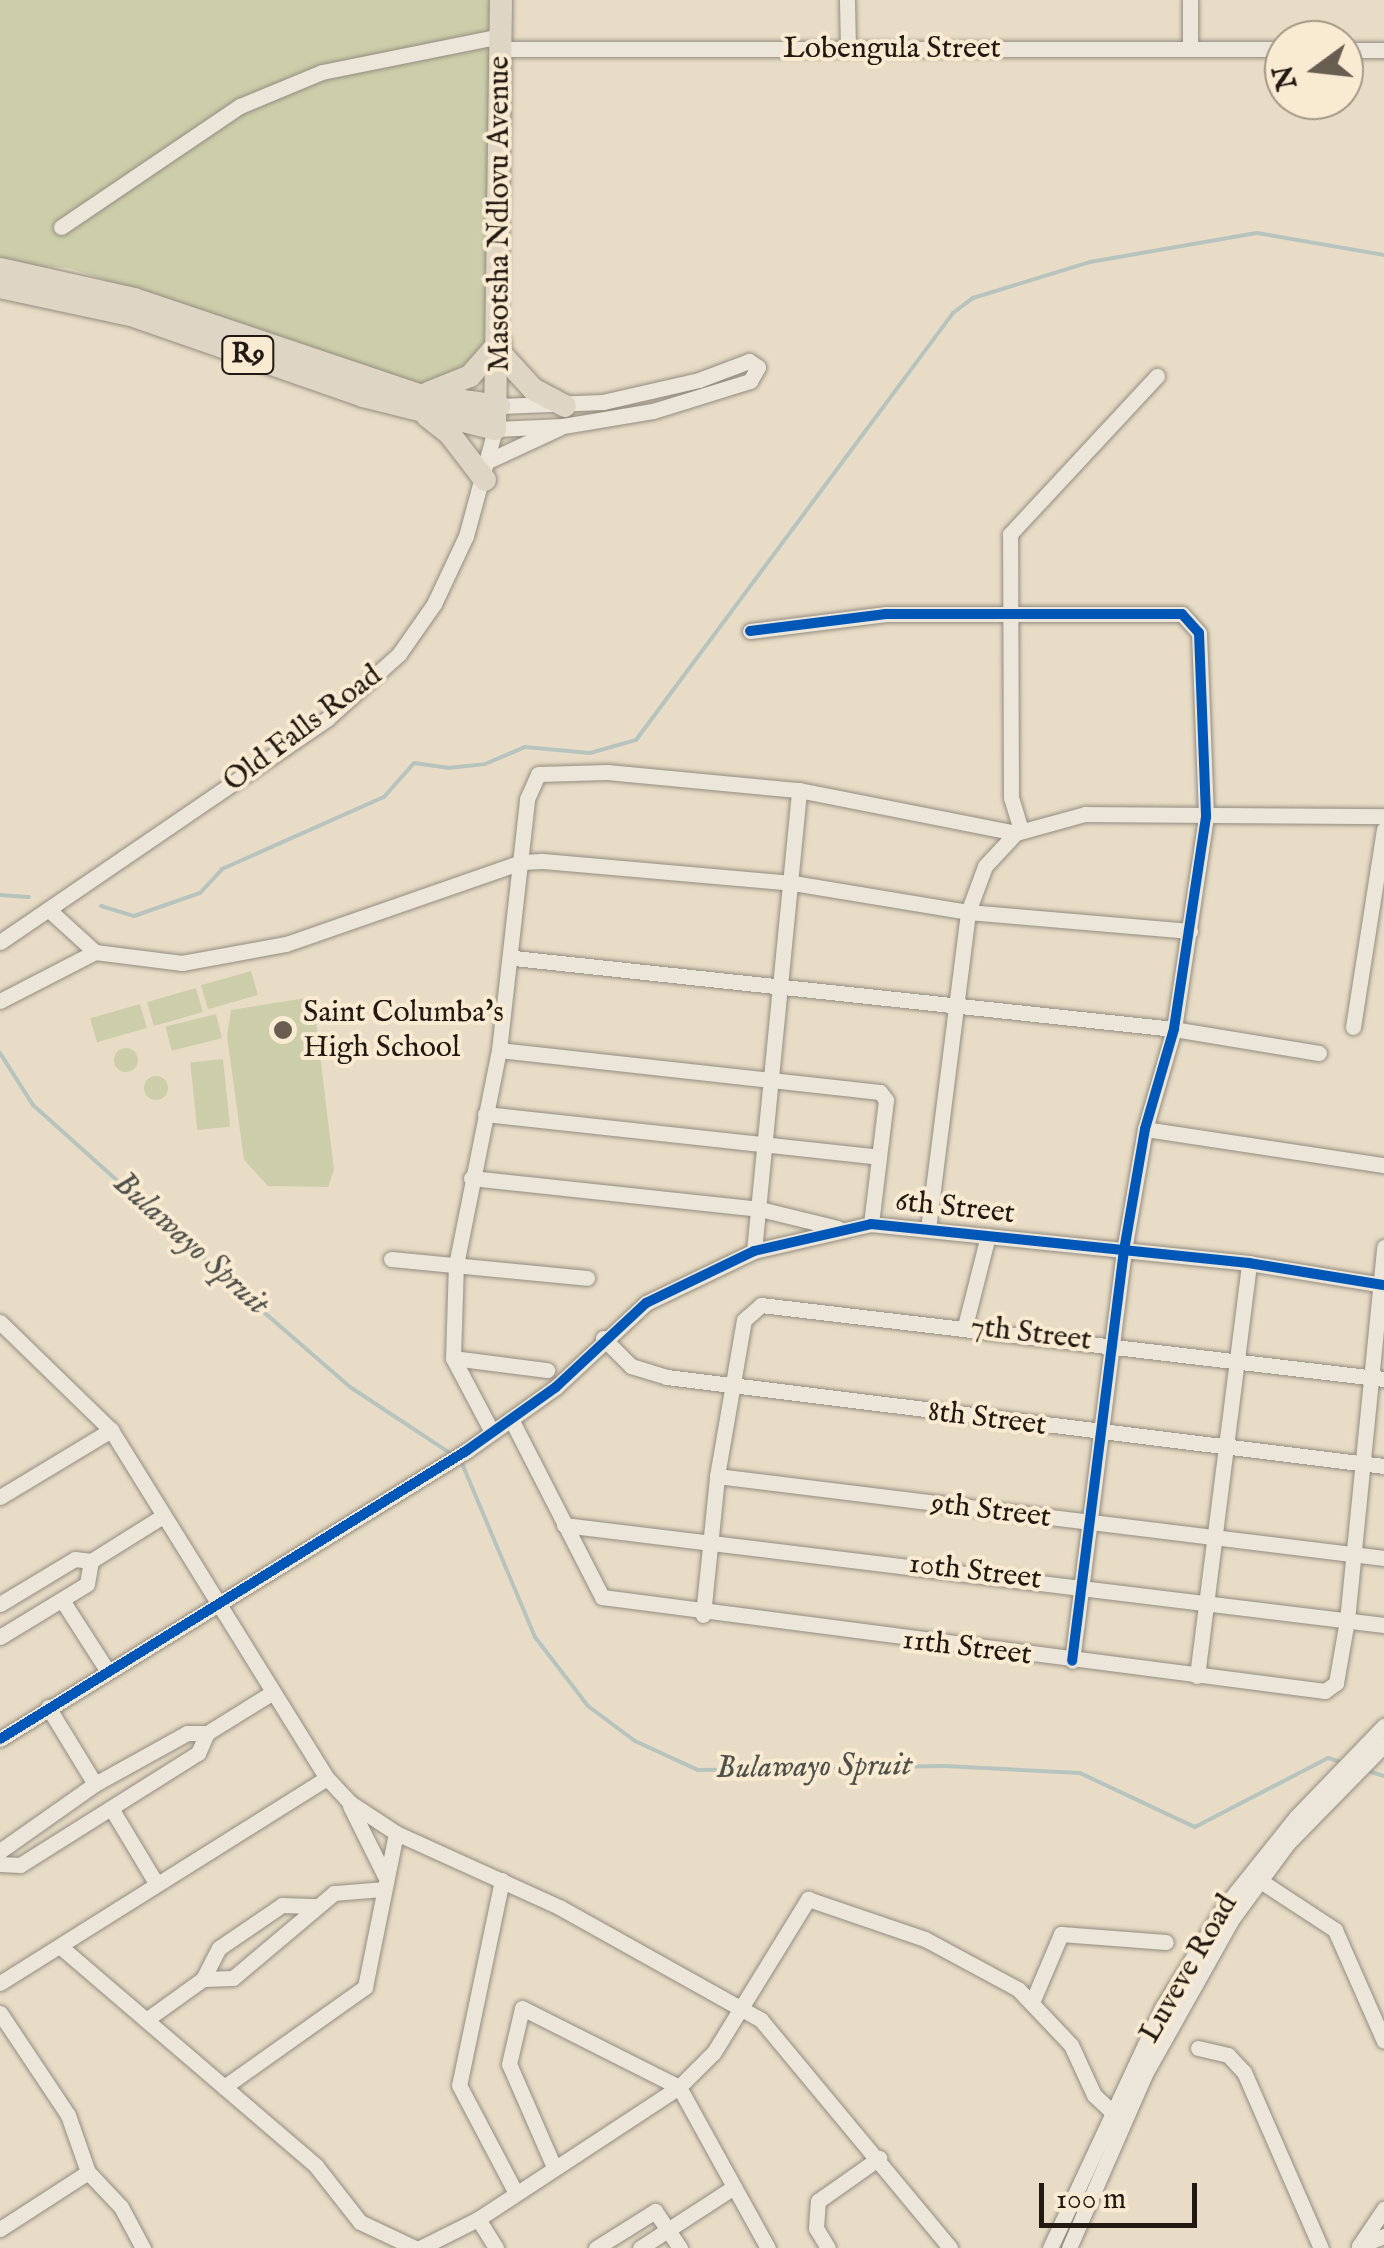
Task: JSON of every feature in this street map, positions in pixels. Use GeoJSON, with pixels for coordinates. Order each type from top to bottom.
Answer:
{"type":"FeatureCollection","features":[{"type":"Feature","properties":{"kind":"highway","name":"Masotsha Ndlovu Avenue"},"geometry":{"type":"LineString","coordinates":[[497,417],[501,0]]}},
{"type":"Feature","properties":{"kind":"highway","name":"R9"},"geometry":{"type":"LineString","coordinates":[[0,268],[134,299],[421,404]]}},
{"type":"Feature","properties":{"kind":"highway","name":"R9"},"geometry":{"type":"LineString","coordinates":[[0,287],[131,314],[421,404],[497,417]]}},
{"type":"Feature","properties":{"kind":"highway"},"geometry":{"type":"LineString","coordinates":[[487,470],[421,404],[470,376],[500,348],[533,390],[564,416]]}},
{"type":"Feature","properties":{"kind":"street"},"geometry":{"type":"LineString","coordinates":[[847,0],[848,49]]}},
{"type":"Feature","properties":{"kind":"street"},"geometry":{"type":"LineString","coordinates":[[1190,0],[1190,49]]}},
{"type":"Feature","properties":{"kind":"street","name":"Lobengula Street"},"geometry":{"type":"LineString","coordinates":[[61,227],[240,106],[322,72],[500,42],[848,49],[1264,49]]}},
{"type":"Feature","properties":{"kind":"street"},"geometry":{"type":"LineString","coordinates":[[487,470],[564,416],[749,361],[758,367],[750,381],[704,398],[564,416],[497,417]]}},
{"type":"Feature","properties":{"kind":"street"},"geometry":{"type":"LineString","coordinates":[[1018,831],[1011,798],[1009,615],[1014,524],[1048,499],[1156,376]]}},
{"type":"Feature","properties":{"kind":"street","name":"Old Falls Road"},"geometry":{"type":"LineString","coordinates":[[0,942],[371,683],[434,604],[487,470],[497,417]]}},
{"type":"Feature","properties":{"kind":"street"},"geometry":{"type":"LineString","coordinates":[[750,632],[886,614],[1182,614],[1194,622],[1206,817],[1174,1028],[1145,1130],[1124,1250],[1072,1661]]}},
{"type":"Feature","properties":{"kind":"street"},"geometry":{"type":"LineString","coordinates":[[492,1432],[453,1358],[456,1265],[514,958],[527,799],[542,772],[799,790],[1018,831],[1075,815],[1384,816]]}},
{"type":"Feature","properties":{"kind":"street"},"geometry":{"type":"LineString","coordinates":[[754,1251],[774,1080],[799,790]]}},
{"type":"Feature","properties":{"kind":"street"},"geometry":{"type":"LineString","coordinates":[[1352,1027],[1384,829]]}},
{"type":"Feature","properties":{"kind":"street"},"geometry":{"type":"LineString","coordinates":[[928,1229],[968,912],[985,866],[1018,831]]}},
{"type":"Feature","properties":{"kind":"street"},"geometry":{"type":"LineString","coordinates":[[49,910],[95,952],[158,964],[253,952],[521,862],[793,883],[968,912],[1190,930]]}},
{"type":"Feature","properties":{"kind":"street"},"geometry":{"type":"LineString","coordinates":[[0,1001],[95,952]]}},
{"type":"Feature","properties":{"kind":"street"},"geometry":{"type":"LineString","coordinates":[[1365,955],[1384,958]]}},
{"type":"Feature","properties":{"kind":"street"},"geometry":{"type":"LineString","coordinates":[[514,958],[782,990],[1174,1028],[1319,1053]]}},
{"type":"Feature","properties":{"kind":"street"},"geometry":{"type":"LineString","coordinates":[[499,1050],[880,1092],[886,1100],[871,1224]]}},
{"type":"Feature","properties":{"kind":"street"},"geometry":{"type":"LineString","coordinates":[[486,1114],[766,1148],[879,1157]]}},
{"type":"Feature","properties":{"kind":"street"},"geometry":{"type":"LineString","coordinates":[[1145,1130],[1384,1165]]}},
{"type":"Feature","properties":{"kind":"street"},"geometry":{"type":"LineString","coordinates":[[471,1178],[760,1210],[840,1228]]}},
{"type":"Feature","properties":{"kind":"street","name":"6th Street"},"geometry":{"type":"LineString","coordinates":[[0,1739],[466,1451],[556,1387],[603,1338],[671,1288],[754,1251],[840,1228],[871,1224],[1250,1263],[1381,1285]]}},
{"type":"Feature","properties":{"kind":"street"},"geometry":{"type":"LineString","coordinates":[[966,1326],[988,1236]]}},
{"type":"Feature","properties":{"kind":"street"},"geometry":{"type":"LineString","coordinates":[[1346,1620],[1360,1463],[1377,1378],[1384,1246]]}},
{"type":"Feature","properties":{"kind":"street"},"geometry":{"type":"LineString","coordinates":[[390,1259],[586,1278]]}},
{"type":"Feature","properties":{"kind":"street"},"geometry":{"type":"LineString","coordinates":[[1197,1676],[1250,1263]]}},
{"type":"Feature","properties":{"kind":"street","name":"7th Street"},"geometry":{"type":"LineString","coordinates":[[732,1387],[748,1310],[776,1302],[1377,1378]]}},
{"type":"Feature","properties":{"kind":"street"},"geometry":{"type":"LineString","coordinates":[[0,1322],[111,1430],[327,1778],[349,1802],[396,1833],[502,1880],[742,2008],[790,2049],[950,2248]]}},
{"type":"Feature","properties":{"kind":"street","name":"8th Street"},"geometry":{"type":"LineString","coordinates":[[603,1338],[643,1371],[732,1387],[1384,1466]]}},
{"type":"Feature","properties":{"kind":"street"},"geometry":{"type":"LineString","coordinates":[[453,1358],[547,1370]]}},
{"type":"Feature","properties":{"kind":"street"},"geometry":{"type":"LineString","coordinates":[[703,1615],[717,1476],[732,1387]]}},
{"type":"Feature","properties":{"kind":"street"},"geometry":{"type":"LineString","coordinates":[[511,1419],[564,1526]]}},
{"type":"Feature","properties":{"kind":"street"},"geometry":{"type":"LineString","coordinates":[[0,1497],[111,1430]]}},
{"type":"Feature","properties":{"kind":"street","name":"9th Street"},"geometry":{"type":"LineString","coordinates":[[717,1476],[1384,1558]]}},
{"type":"Feature","properties":{"kind":"street"},"geometry":{"type":"LineString","coordinates":[[0,1604],[75,1559],[92,1561],[162,1516]]}},
{"type":"Feature","properties":{"kind":"street","name":"10th Street"},"geometry":{"type":"LineString","coordinates":[[564,1526],[710,1538],[1384,1625]]}},
{"type":"Feature","properties":{"kind":"street","name":"11th Street"},"geometry":{"type":"LineString","coordinates":[[564,1526],[602,1597],[703,1615],[1072,1661],[1333,1688],[1346,1620]]}},
{"type":"Feature","properties":{"kind":"street"},"geometry":{"type":"LineString","coordinates":[[0,1637],[92,1579],[92,1561]]}},
{"type":"Feature","properties":{"kind":"street"},"geometry":{"type":"LineString","coordinates":[[62,1600],[106,1670]]}},
{"type":"Feature","properties":{"kind":"street"},"geometry":{"type":"LineString","coordinates":[[0,1851],[95,1784],[187,1733],[207,1733],[272,1692]]}},
{"type":"Feature","properties":{"kind":"street"},"geometry":{"type":"LineString","coordinates":[[48,1707],[95,1784]]}},
{"type":"Feature","properties":{"kind":"street","name":"Luveve Road"},"geometry":{"type":"LineString","coordinates":[[1050,2248],[1111,2111],[1224,1907],[1330,1780],[1384,1726]]}},
{"type":"Feature","properties":{"kind":"street"},"geometry":{"type":"LineString","coordinates":[[0,1864],[20,1865],[198,1753],[207,1733]]}},
{"type":"Feature","properties":{"kind":"street","name":"Luveve Road"},"geometry":{"type":"LineString","coordinates":[[1070,2248],[1145,2074],[1259,1880],[1383,1747]]}},
{"type":"Feature","properties":{"kind":"street"},"geometry":{"type":"LineString","coordinates":[[0,1983],[62,1948],[156,1883],[327,1778]]}},
{"type":"Feature","properties":{"kind":"street"},"geometry":{"type":"LineString","coordinates":[[349,1802],[385,1883]]}},
{"type":"Feature","properties":{"kind":"street"},"geometry":{"type":"LineString","coordinates":[[111,1808],[156,1883]]}},
{"type":"Feature","properties":{"kind":"street"},"geometry":{"type":"LineString","coordinates":[[224,2087],[365,1987],[396,1833]]}},
{"type":"Feature","properties":{"kind":"street"},"geometry":{"type":"LineString","coordinates":[[502,1880],[459,2085],[516,2193]]}},
{"type":"Feature","properties":{"kind":"street"},"geometry":{"type":"LineString","coordinates":[[1259,1880],[1335,1930],[1384,2041]]}},
{"type":"Feature","properties":{"kind":"street"},"geometry":{"type":"LineString","coordinates":[[202,1979],[232,1978],[289,1937],[317,1906],[340,1892],[385,1883]]}},
{"type":"Feature","properties":{"kind":"street"},"geometry":{"type":"LineString","coordinates":[[62,1948],[316,2166],[360,2222],[418,2248],[478,2218],[679,2087],[714,2052],[808,1899],[926,1939],[1034,2000],[1071,2045],[1094,2095],[1111,2111]]}},
{"type":"Feature","properties":{"kind":"street"},"geometry":{"type":"LineString","coordinates":[[146,2020],[202,1979],[212,1954],[282,1905],[317,1906]]}},
{"type":"Feature","properties":{"kind":"street"},"geometry":{"type":"LineString","coordinates":[[1034,2000],[1061,1934],[1166,1942]]}},
{"type":"Feature","properties":{"kind":"street"},"geometry":{"type":"LineString","coordinates":[[554,2167],[508,2064],[518,2010],[534,2009],[679,2087],[768,2248]]}},
{"type":"Feature","properties":{"kind":"street"},"geometry":{"type":"LineString","coordinates":[[0,2013],[68,2115],[88,2172],[121,2207],[143,2248]]}},
{"type":"Feature","properties":{"kind":"street"},"geometry":{"type":"LineString","coordinates":[[1198,2048],[1228,2055],[1244,2072],[1321,2248]]}},
{"type":"Feature","properties":{"kind":"street"},"geometry":{"type":"LineString","coordinates":[[828,2248],[816,2228],[818,2201],[879,2158]]}},
{"type":"Feature","properties":{"kind":"street"},"geometry":{"type":"LineString","coordinates":[[0,2229],[88,2172]]}},
{"type":"Feature","properties":{"kind":"street"},"geometry":{"type":"LineString","coordinates":[[640,2248],[734,2186]]}},
{"type":"Feature","properties":{"kind":"street"},"geometry":{"type":"LineString","coordinates":[[1357,2247],[1384,2208]]}},
{"type":"Feature","properties":{"kind":"street"},"geometry":{"type":"LineString","coordinates":[[596,2248],[650,2212],[670,2229],[680,2248]]}},
{"type":"Feature","properties":{"kind":"street"},"geometry":{"type":"LineString","coordinates":[[478,2218],[496,2248]]}},
{"type":"Feature","properties":{"kind":"street"},"geometry":{"type":"LineString","coordinates":[[1357,2247],[1384,2236]]}},
{"type":"Feature","properties":{"kind":"green space"},"geometry":{"type":"Polygon","coordinates":[[[0,0],[491,0],[488,340],[477,362],[424,387],[69,268],[0,264],[0,0]]]}},
{"type":"Feature","properties":{"kind":"green space"},"geometry":{"type":"Polygon","coordinates":[[[251,971],[258,995],[208,1009],[201,985],[251,971]]]}},
{"type":"Feature","properties":{"kind":"green space"},"geometry":{"type":"Polygon","coordinates":[[[196,988],[203,1012],[154,1026],[147,1002],[196,988]]]}},
{"type":"Feature","properties":{"kind":"green space"},"geometry":{"type":"Polygon","coordinates":[[[313,997],[334,1170],[328,1187],[268,1186],[244,1160],[227,1036],[231,1010],[313,997]]]}},
{"type":"Feature","properties":{"kind":"green space"},"geometry":{"type":"Polygon","coordinates":[[[140,1004],[147,1028],[97,1042],[90,1018],[140,1004]]]}},
{"type":"Feature","properties":{"kind":"green space"},"geometry":{"type":"Polygon","coordinates":[[[216,1014],[222,1038],[172,1051],[166,1027],[216,1014]]]}},
{"type":"Feature","properties":{"kind":"green space"},"geometry":{"type":"Polygon","coordinates":[[[126,1048],[138,1060],[126,1072],[114,1060],[126,1048]]]}},
{"type":"Feature","properties":{"kind":"green space"},"geometry":{"type":"Polygon","coordinates":[[[223,1059],[230,1127],[197,1130],[190,1062],[223,1059]]]}},
{"type":"Feature","properties":{"kind":"green space"},"geometry":{"type":"Polygon","coordinates":[[[156,1076],[165,1079],[165,1097],[156,1100],[147,1097],[144,1088],[147,1079],[156,1076]]]}},
{"type":"Feature","properties":{"kind":"waterway"},"geometry":{"type":"LineString","coordinates":[[101,906],[134,916],[200,893],[222,869],[384,797],[414,763],[448,768],[485,764],[525,747],[590,753],[636,740],[953,313],[973,298],[1090,262],[1257,233],[1384,255]]}},
{"type":"Feature","properties":{"kind":"waterway"},"geometry":{"type":"LineString","coordinates":[[0,895],[29,897]]}},
{"type":"Feature","properties":{"kind":"waterway","name":"Bulawayo Spruit"},"geometry":{"type":"LineString","coordinates":[[0,1053],[33,1105],[266,1314],[350,1387],[450,1453]]}},
{"type":"Feature","properties":{"kind":"waterway","name":"Bulawayo Spruit"},"geometry":{"type":"LineString","coordinates":[[461,1461],[535,1637],[588,1706],[635,1741],[698,1770],[945,1766],[1080,1773],[1195,1827],[1328,1758],[1341,1762]]}},
{"type":"Feature","properties":{"kind":"waterway","name":"Bulawayo Spruit"},"geometry":{"type":"LineString","coordinates":[[1365,1770],[1384,1776]]}},
{"type":"Feature","properties":{"kind":"cycle path"},"geometry":{"type":"LineString","coordinates":[[750,631],[886,614],[1182,614],[1199,633],[1206,817],[1174,1029],[1145,1129],[1124,1250],[1072,1661]]}},
{"type":"Feature","properties":{"kind":"cycle path"},"geometry":{"type":"LineString","coordinates":[[0,1739],[466,1451],[556,1387],[646,1303],[754,1251],[871,1224],[1249,1263],[1384,1285]]}},
{"type":"Feature","properties":{"kind":"place","name":"Saint Columba's High School"},"geometry":{"type":"Point","coordinates":[283,1030]}}]}
